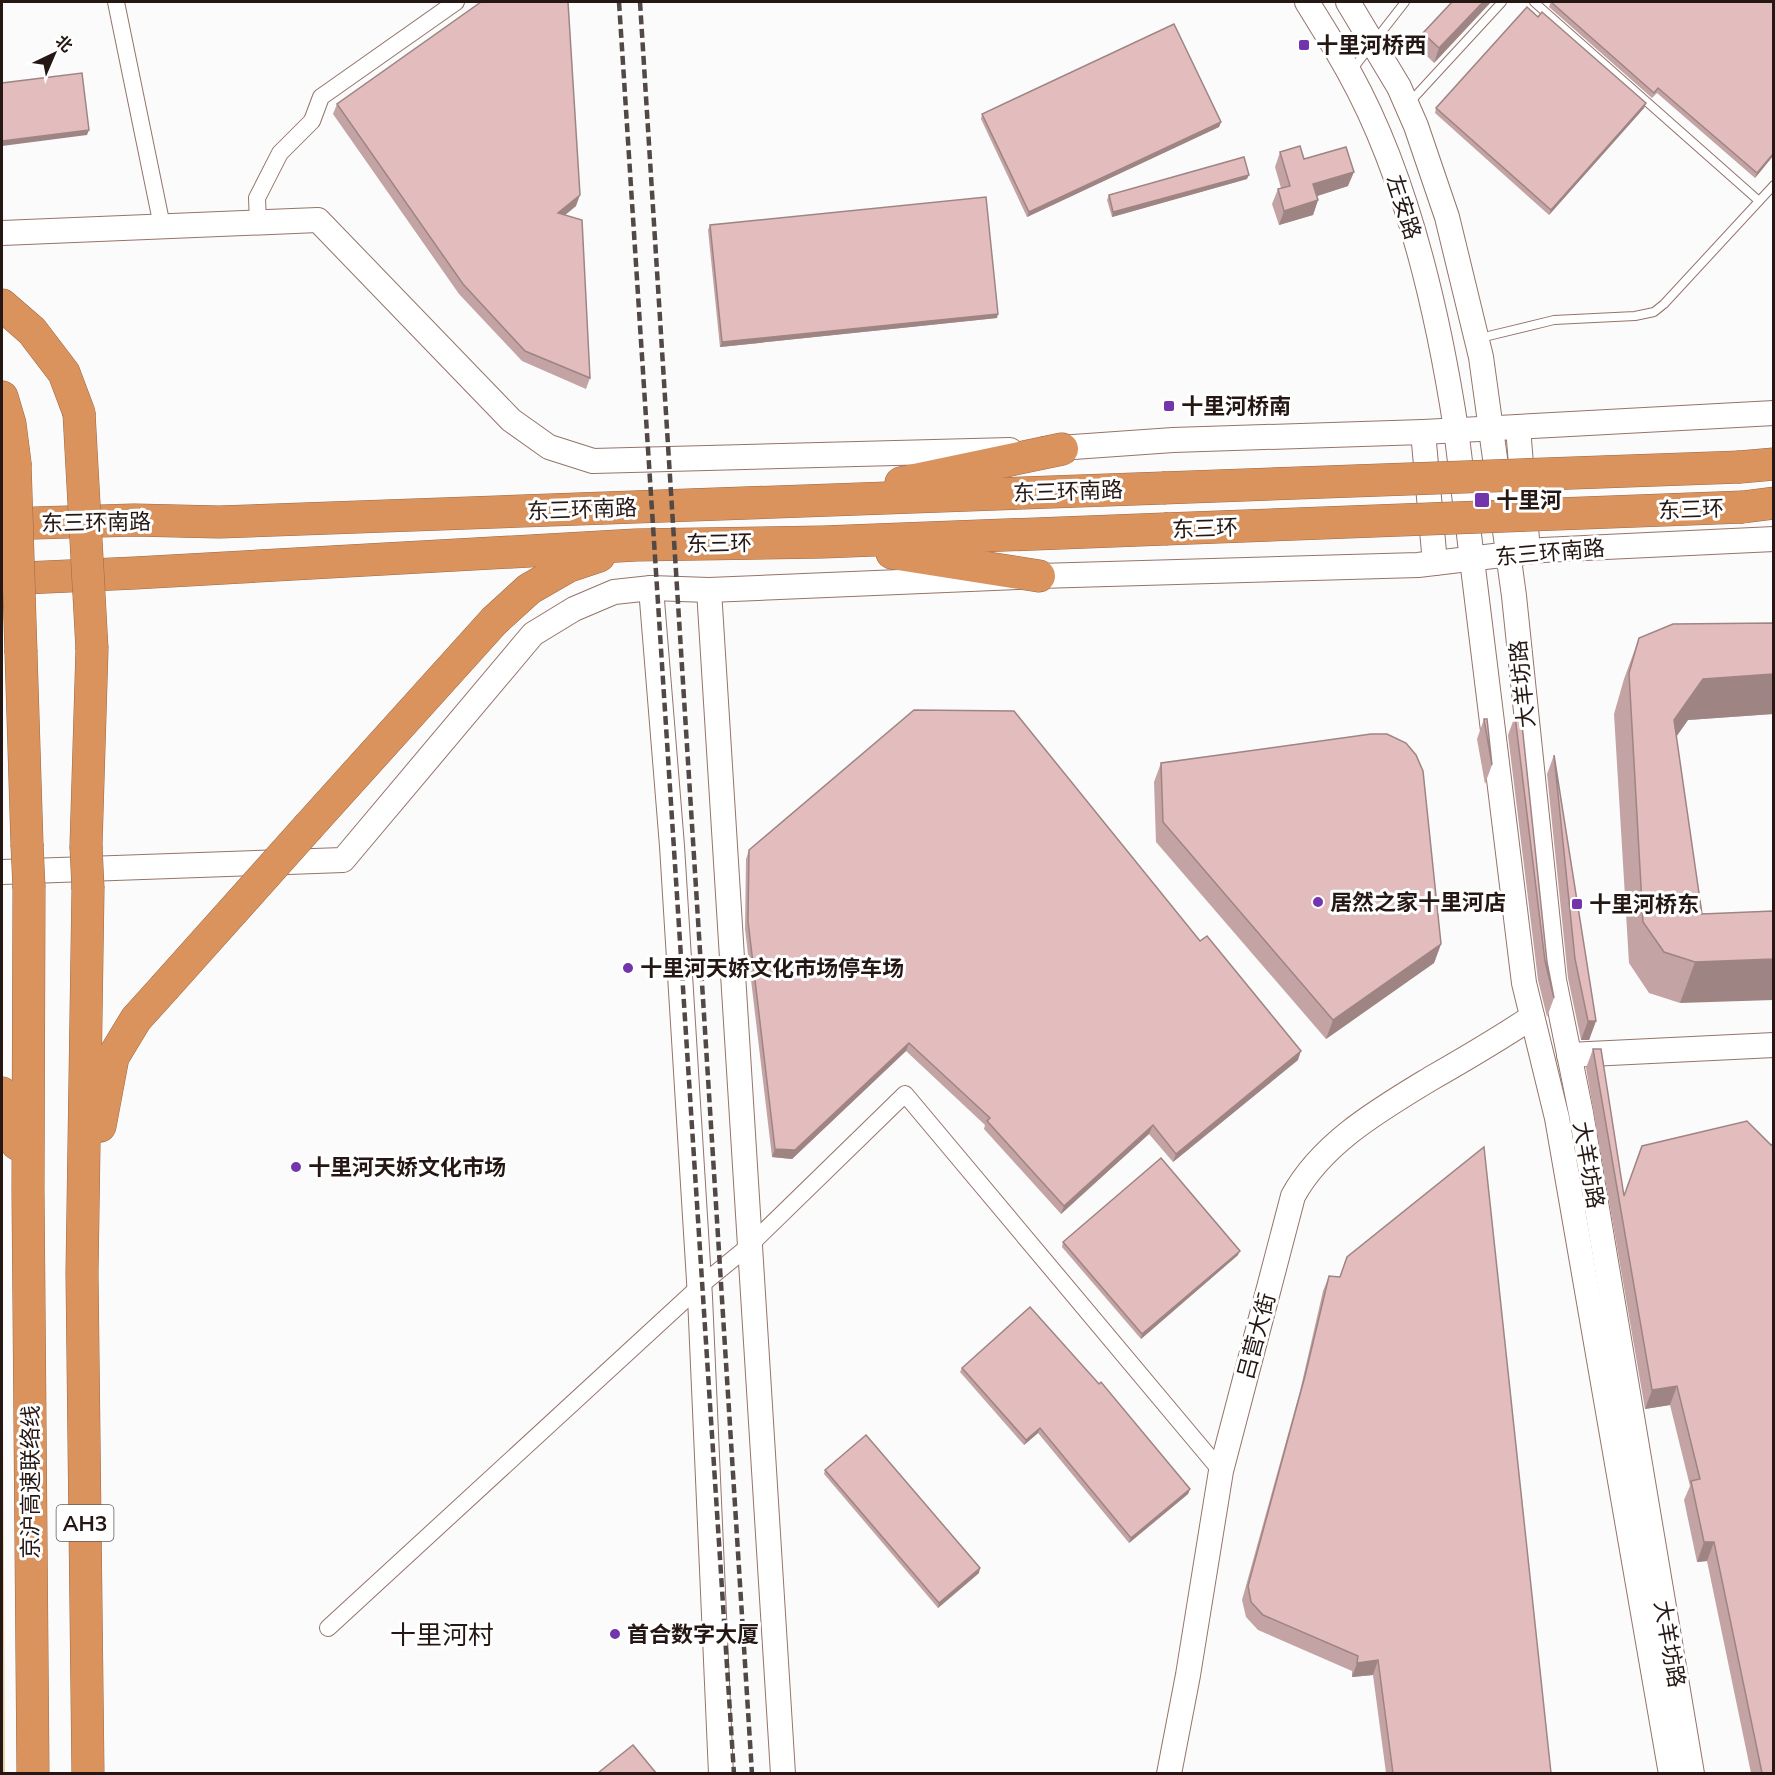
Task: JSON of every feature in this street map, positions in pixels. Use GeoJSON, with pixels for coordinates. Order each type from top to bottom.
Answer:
{"type":"FeatureCollection","features":[{"type":"Feature","properties":{"kind":"highway"},"geometry":{"type":"LineString","coordinates":[[2,305],[32,331],[64,373],[79,413],[92,649],[86,846],[88,889],[82,1273]]}},
{"type":"Feature","properties":{"kind":"highway"},"geometry":{"type":"LineString","coordinates":[[2,397],[10,424],[15,463],[29,888],[28,1190]]}},
{"type":"Feature","properties":{"kind":"highway"},"geometry":{"type":"LineString","coordinates":[[819,500],[1062,448]]}},
{"type":"Feature","properties":{"kind":"highway","name":"东三环"},"geometry":{"type":"LineString","coordinates":[[1163,488],[1773,464]]}},
{"type":"Feature","properties":{"kind":"highway","name":"东三环南路"},"geometry":{"type":"LineString","coordinates":[[2,524],[134,520],[231,521],[1163,488]]}},
{"type":"Feature","properties":{"kind":"highway","name":"东三环"},"geometry":{"type":"LineString","coordinates":[[636,545],[823,542],[1743,507],[1773,503]]}},
{"type":"Feature","properties":{"kind":"highway"},"geometry":{"type":"LineString","coordinates":[[823,542],[1039,576]]}},
{"type":"Feature","properties":{"kind":"highway"},"geometry":{"type":"LineString","coordinates":[[82,1273],[101,1111],[113,1057],[136,1019],[494,621],[529,589],[569,566],[636,545]]}},
{"type":"Feature","properties":{"kind":"highway","name":"东三环南路"},"geometry":{"type":"LineString","coordinates":[[2,579],[636,545]]}},
{"type":"Feature","properties":{"kind":"highway"},"geometry":{"type":"LineString","coordinates":[[2,1093],[8,1107],[28,1190]]}},
{"type":"Feature","properties":{"kind":"highway","name":"京沪高速联络线"},"geometry":{"type":"LineString","coordinates":[[28,1190],[33,1773]]}},
{"type":"Feature","properties":{"kind":"highway","name":"AH3"},"geometry":{"type":"LineString","coordinates":[[82,1273],[88,1773]]}},
{"type":"Feature","properties":{"kind":"street"},"geometry":{"type":"LineString","coordinates":[[116,2],[162,226]]}},
{"type":"Feature","properties":{"kind":"street"},"geometry":{"type":"LineString","coordinates":[[258,223],[257,198],[280,153],[312,121],[321,97],[456,2]]}},
{"type":"Feature","properties":{"kind":"street","name":"左安路"},"geometry":{"type":"LineString","coordinates":[[1307,2],[1350,72],[1401,188],[1447,368],[1472,558]]}},
{"type":"Feature","properties":{"kind":"street","name":"左安路"},"geometry":{"type":"LineString","coordinates":[[1348,2],[1398,87],[1447,217],[1477,339],[1491,428],[1518,553]]}},
{"type":"Feature","properties":{"kind":"street","name":"东三环南路"},"geometry":{"type":"LineString","coordinates":[[2,233],[318,220],[511,420],[549,447],[593,461],[1062,448],[1173,440],[1424,432],[1773,413]]}},
{"type":"Feature","properties":{"kind":"street"},"geometry":{"type":"LineString","coordinates":[[1518,427],[1518,553]]}},
{"type":"Feature","properties":{"kind":"street"},"geometry":{"type":"LineString","coordinates":[[1424,432],[1435,563]]}},
{"type":"Feature","properties":{"kind":"street","name":"东三环南路"},"geometry":{"type":"LineString","coordinates":[[2,872],[343,860],[532,634],[574,609],[614,592],[651,588],[709,590],[1039,576],[1418,565],[1518,553],[1773,539]]}},
{"type":"Feature","properties":{"kind":"street","name":"大羊坊路"},"geometry":{"type":"LineString","coordinates":[[1518,553],[1514,596],[1554,980],[1581,1113],[1692,1773]]}},
{"type":"Feature","properties":{"kind":"street","name":"大羊坊路"},"geometry":{"type":"LineString","coordinates":[[1472,558],[1524,983],[1557,1118],[1671,1773]]}},
{"type":"Feature","properties":{"kind":"street"},"geometry":{"type":"LineString","coordinates":[[651,588],[672,846],[700,1286],[721,1773]]}},
{"type":"Feature","properties":{"kind":"street"},"geometry":{"type":"LineString","coordinates":[[709,590],[783,1773]]}},
{"type":"Feature","properties":{"kind":"street","name":"吕营大街"},"geometry":{"type":"LineString","coordinates":[[1169,1773],[1188,1675],[1221,1471],[1293,1196],[1301,1181],[1326,1152],[1377,1111],[1532,1017]]}},
{"type":"Feature","properties":{"kind":"street"},"geometry":{"type":"LineString","coordinates":[[1569,1055],[1773,1045]]}},
{"type":"Feature","properties":{"kind":"street"},"geometry":{"type":"LineString","coordinates":[[328,1628],[700,1286],[750,1245],[905,1094],[1221,1471]]}},
{"type":"Feature","properties":{"kind":"lane"},"geometry":{"type":"LineString","coordinates":[[1350,72],[1405,2]]}},
{"type":"Feature","properties":{"kind":"lane"},"geometry":{"type":"LineString","coordinates":[[1406,105],[1502,2]]}},
{"type":"Feature","properties":{"kind":"lane"},"geometry":{"type":"LineString","coordinates":[[1534,2],[1759,201]]}},
{"type":"Feature","properties":{"kind":"lane"},"geometry":{"type":"LineString","coordinates":[[1477,339],[1554,320],[1635,316],[1654,312],[1665,304],[1773,185]]}},
{"type":"Feature","properties":{"kind":"shaded area"},"geometry":{"type":"Polygon","coordinates":[[[3,1416],[5,1773],[5,1774],[2,1773],[3,1416]]]}},
{"type":"Feature","properties":{"kind":"building"},"geometry":{"type":"Polygon","coordinates":[[[481,2],[568,2],[580,195],[558,213],[582,220],[590,378],[525,351],[463,284],[337,104],[481,2]]]}},
{"type":"Feature","properties":{"kind":"building"},"geometry":{"type":"Polygon","coordinates":[[[1452,2],[1483,2],[1439,48],[1423,33],[1452,2]]]}},
{"type":"Feature","properties":{"kind":"building"},"geometry":{"type":"Polygon","coordinates":[[[1551,2],[1773,2],[1773,154],[1757,173],[1658,88],[1654,93],[1551,2]]]}},
{"type":"Feature","properties":{"kind":"building"},"geometry":{"type":"Polygon","coordinates":[[[1527,7],[1538,17],[1542,12],[1646,103],[1551,210],[1436,108],[1527,7]]]}},
{"type":"Feature","properties":{"kind":"building"},"geometry":{"type":"Polygon","coordinates":[[[1174,24],[1221,122],[1029,212],[982,114],[1174,24]]]}},
{"type":"Feature","properties":{"kind":"building"},"geometry":{"type":"Polygon","coordinates":[[[82,73],[89,130],[2,141],[2,83],[82,73]]]}},
{"type":"Feature","properties":{"kind":"building"},"geometry":{"type":"Polygon","coordinates":[[[1300,146],[1304,159],[1346,147],[1354,172],[1313,184],[1318,200],[1284,211],[1278,189],[1290,186],[1280,152],[1300,146]]]}},
{"type":"Feature","properties":{"kind":"building"},"geometry":{"type":"Polygon","coordinates":[[[1244,157],[1249,175],[1113,212],[1109,195],[1244,157]]]}},
{"type":"Feature","properties":{"kind":"building"},"geometry":{"type":"Polygon","coordinates":[[[986,197],[998,314],[722,342],[710,225],[986,197]]]}},
{"type":"Feature","properties":{"kind":"building"},"geometry":{"type":"Polygon","coordinates":[[[1773,623],[1773,674],[1703,679],[1674,720],[1702,914],[1773,911],[1773,959],[1695,962],[1664,952],[1643,922],[1629,673],[1639,638],[1673,624],[1773,623]]]}},
{"type":"Feature","properties":{"kind":"building"},"geometry":{"type":"Polygon","coordinates":[[[914,710],[1014,711],[1200,941],[1207,936],[1301,1051],[1176,1154],[1153,1125],[1064,1206],[987,1121],[990,1118],[909,1043],[795,1150],[775,1149],[748,921],[749,850],[914,710]]]}},
{"type":"Feature","properties":{"kind":"building"},"geometry":{"type":"Polygon","coordinates":[[[1521,715],[1547,962],[1554,998],[1545,961],[1515,716],[1521,715]]]}},
{"type":"Feature","properties":{"kind":"building"},"geometry":{"type":"Polygon","coordinates":[[[1484,719],[1487,719],[1492,765],[1484,719]]]}},
{"type":"Feature","properties":{"kind":"building","name":"居然之家十里河店"},"geometry":{"type":"Polygon","coordinates":[[[1371,734],[1387,734],[1406,743],[1416,755],[1423,771],[1441,944],[1333,1020],[1163,822],[1161,763],[1371,734]]]}},
{"type":"Feature","properties":{"kind":"building"},"geometry":{"type":"Polygon","coordinates":[[[1554,755],[1596,1021],[1588,1021],[1575,959],[1554,755]]]}},
{"type":"Feature","properties":{"kind":"building"},"geometry":{"type":"Polygon","coordinates":[[[1593,1049],[1601,1049],[1624,1196],[1642,1146],[1747,1121],[1771,1145],[1773,1144],[1773,1773],[1762,1773],[1714,1542],[1704,1542],[1691,1481],[1700,1479],[1677,1386],[1652,1390],[1593,1049]]]}},
{"type":"Feature","properties":{"kind":"building"},"geometry":{"type":"Polygon","coordinates":[[[1484,1147],[1551,1773],[1393,1773],[1378,1660],[1357,1663],[1358,1656],[1263,1615],[1251,1602],[1248,1586],[1305,1376],[1329,1276],[1340,1277],[1347,1257],[1484,1147]]]}},
{"type":"Feature","properties":{"kind":"building"},"geometry":{"type":"Polygon","coordinates":[[[1161,1158],[1240,1251],[1142,1334],[1063,1242],[1161,1158]]]}},
{"type":"Feature","properties":{"kind":"building"},"geometry":{"type":"Polygon","coordinates":[[[1030,1307],[1099,1384],[1101,1382],[1190,1489],[1131,1538],[1040,1428],[1026,1440],[962,1368],[1030,1307]]]}},
{"type":"Feature","properties":{"kind":"building"},"geometry":{"type":"Polygon","coordinates":[[[866,1435],[980,1568],[939,1603],[825,1470],[866,1435]]]}},
{"type":"Feature","properties":{"kind":"building"},"geometry":{"type":"Polygon","coordinates":[[[633,1745],[656,1773],[598,1773],[633,1745]]]}},
{"type":"Feature","properties":{"kind":"railway"},"geometry":{"type":"LineString","coordinates":[[619,2],[734,1774]]}},
{"type":"Feature","properties":{"kind":"railway"},"geometry":{"type":"LineString","coordinates":[[640,2],[752,1774]]}},
{"type":"Feature","properties":{"kind":"place","name":"十里河桥西"},"geometry":{"type":"Point","coordinates":[1304,45]}},
{"type":"Feature","properties":{"kind":"place","name":"十里河桥南"},"geometry":{"type":"Point","coordinates":[1169,406]}},
{"type":"Feature","properties":{"kind":"place","name":"十里河"},"geometry":{"type":"Point","coordinates":[1482,500]}},
{"type":"Feature","properties":{"kind":"place","name":"居然之家十里河店"},"geometry":{"type":"Point","coordinates":[1318,902]}},
{"type":"Feature","properties":{"kind":"place","name":"十里河桥东"},"geometry":{"type":"Point","coordinates":[1577,904]}},
{"type":"Feature","properties":{"kind":"place","name":"十里河天娇文化市场停车场"},"geometry":{"type":"Point","coordinates":[628,968]}},
{"type":"Feature","properties":{"kind":"place","name":"十里河天娇文化市场"},"geometry":{"type":"Point","coordinates":[296,1167]}},
{"type":"Feature","properties":{"kind":"place","name":"首合数字大厦"},"geometry":{"type":"Point","coordinates":[615,1634]}},
{"type":"Feature","properties":{"kind":"district","name":"十里河村"},"geometry":{"type":"Point","coordinates":[442,1634]}}]}
